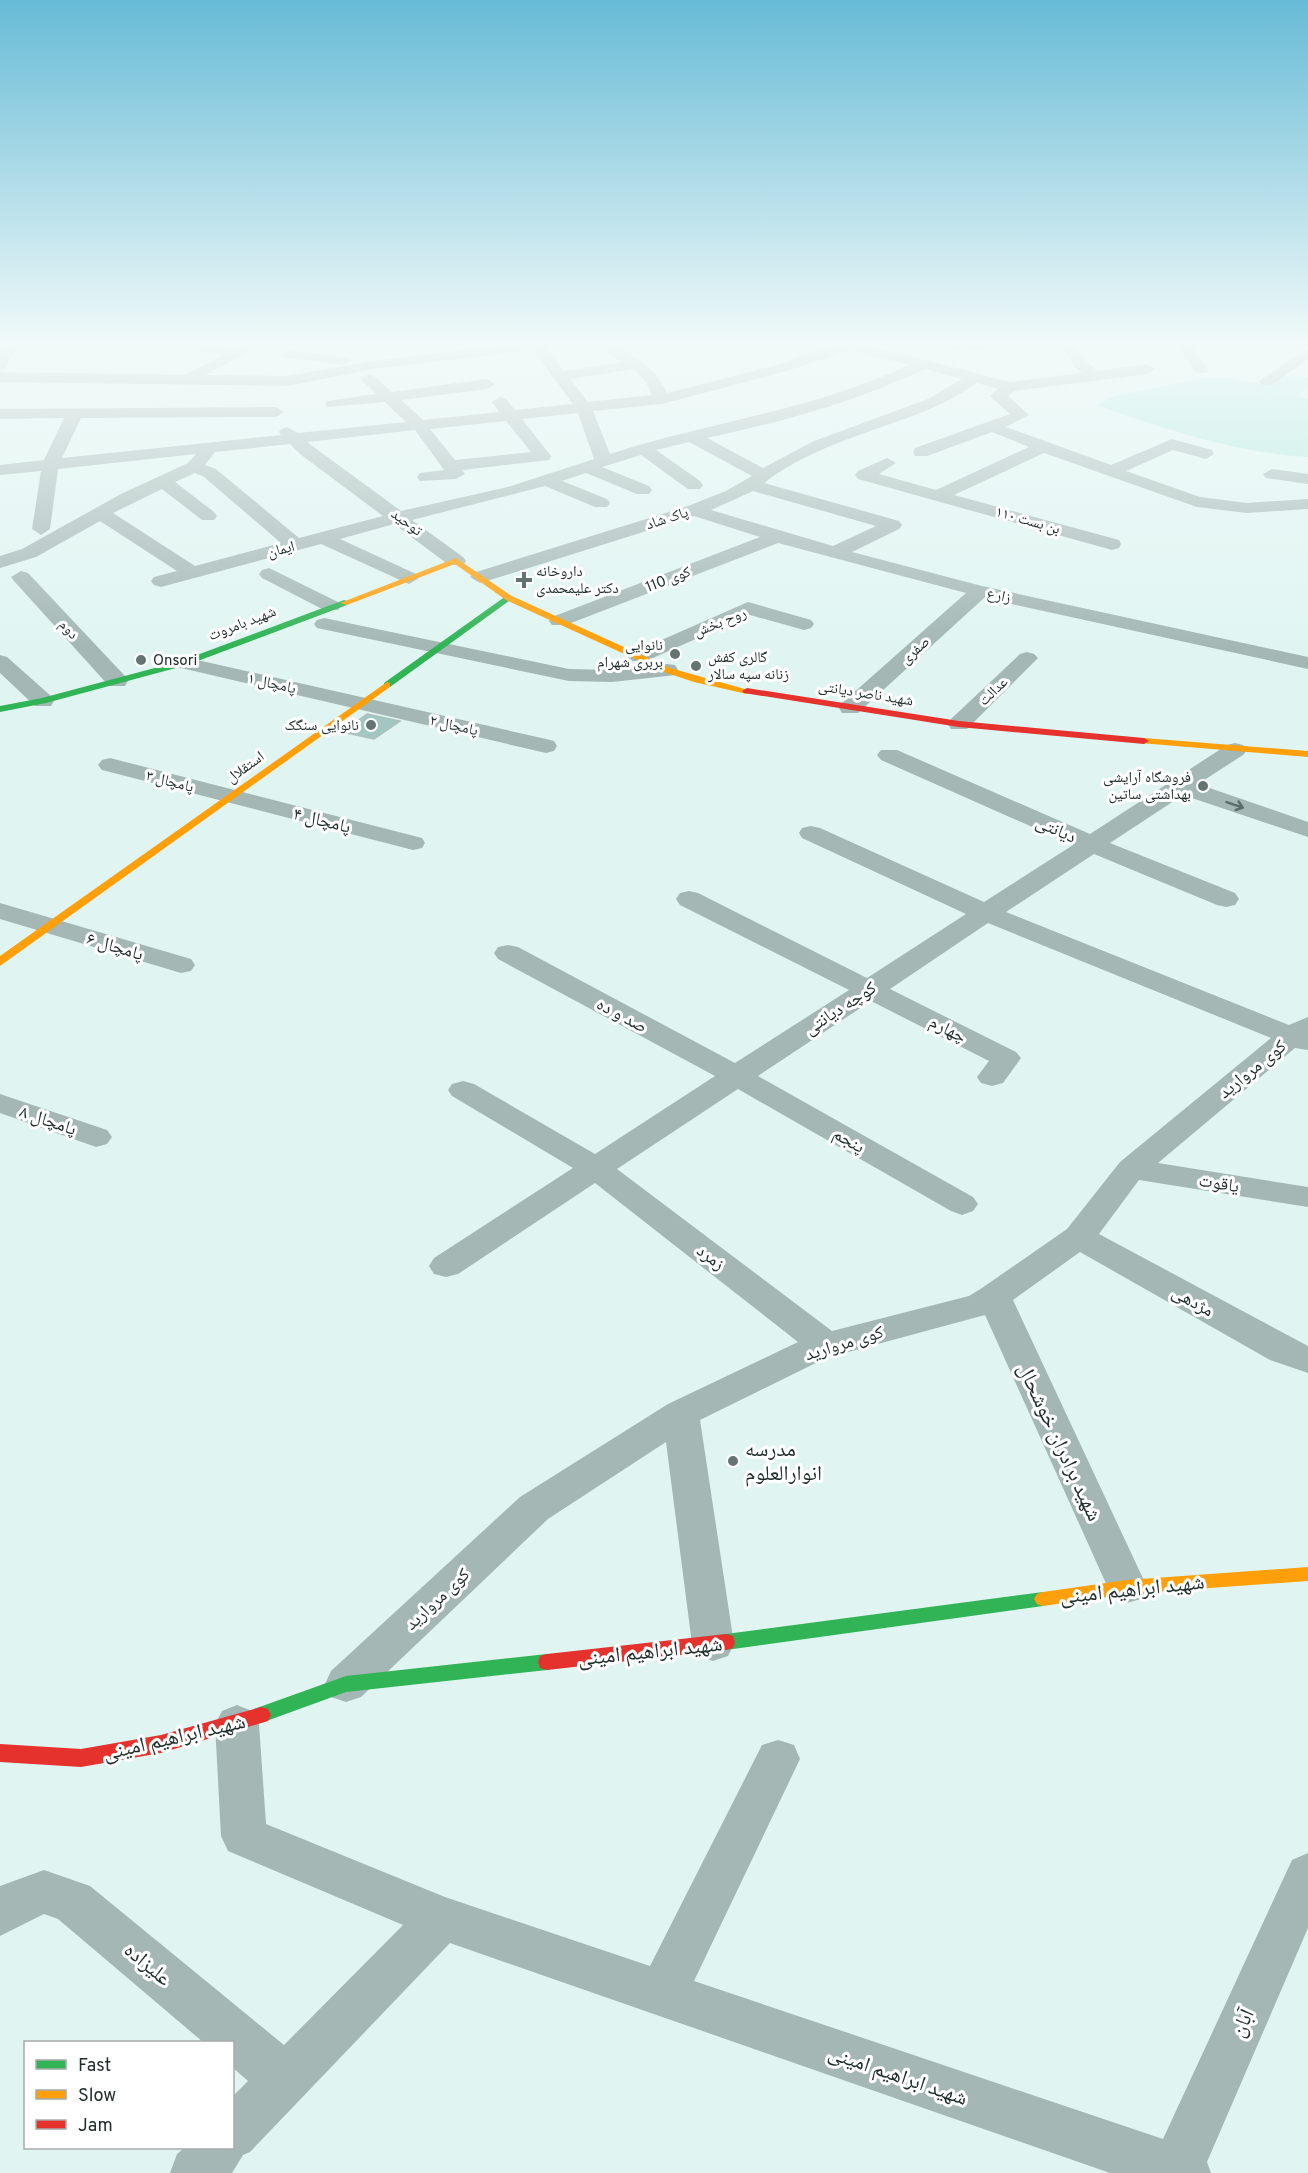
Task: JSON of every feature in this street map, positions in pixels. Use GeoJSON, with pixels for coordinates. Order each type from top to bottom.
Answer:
{"type":"FeatureCollection","features":[{"type":"Feature","properties":{"kind":"main road","name":"شهید ناصر دیانتی"},"geometry":{"type":"LineString","coordinates":[[456,561],[509,598],[667,670],[698,680],[756,693],[958,724],[1235,750],[1305,753]]}},
{"type":"Feature","properties":{"kind":"main road","name":"شهید بامروت"},"geometry":{"type":"LineString","coordinates":[[0,709],[43,701],[183,663],[328,615],[409,578],[456,561]]}},
{"type":"Feature","properties":{"kind":"main road","name":"استقلال"},"geometry":{"type":"LineString","coordinates":[[0,962],[509,598]]}},
{"type":"Feature","properties":{"kind":"main road","name":"شهید ابراهیم امینی"},"geometry":{"type":"LineString","coordinates":[[0,1753],[81,1758],[161,1744],[237,1724],[346,1684],[713,1644],[1127,1587],[1308,1574]]}},
{"type":"Feature","properties":{"kind":"street"},"geometry":{"type":"LineString","coordinates":[[41,529],[50,465],[60,444]]}},
{"type":"Feature","properties":{"kind":"street"},"geometry":{"type":"LineString","coordinates":[[0,470],[253,444]]}},
{"type":"Feature","properties":{"kind":"street","name":"توحید"},"geometry":{"type":"LineString","coordinates":[[301,444],[456,561]]}},
{"type":"Feature","properties":{"kind":"street"},"geometry":{"type":"LineString","coordinates":[[426,477],[456,474],[434,444]]}},
{"type":"Feature","properties":{"kind":"street"},"geometry":{"type":"LineString","coordinates":[[450,466],[543,456],[533,444]]}},
{"type":"Feature","properties":{"kind":"street"},"geometry":{"type":"LineString","coordinates":[[598,444],[604,462]]}},
{"type":"Feature","properties":{"kind":"street","name":"ایمان"},"geometry":{"type":"LineString","coordinates":[[161,581],[400,517],[493,496],[657,444]]}},
{"type":"Feature","properties":{"kind":"street"},"geometry":{"type":"LineString","coordinates":[[703,444],[758,480],[893,525],[834,553]]}},
{"type":"Feature","properties":{"kind":"street","name":"پاک شاد"},"geometry":{"type":"LineString","coordinates":[[480,577],[694,510],[758,480],[777,465],[822,444]]}},
{"type":"Feature","properties":{"kind":"street"},"geometry":{"type":"LineString","coordinates":[[921,452],[942,444]]}},
{"type":"Feature","properties":{"kind":"street"},"geometry":{"type":"LineString","coordinates":[[1036,444],[1114,471],[1172,495],[1218,506],[1247,508],[1308,504]]}},
{"type":"Feature","properties":{"kind":"street"},"geometry":{"type":"LineString","coordinates":[[1114,471],[1171,444]]}},
{"type":"Feature","properties":{"kind":"street"},"geometry":{"type":"LineString","coordinates":[[1173,444],[1206,454]]}},
{"type":"Feature","properties":{"kind":"street"},"geometry":{"type":"LineString","coordinates":[[650,446],[694,485]]}},
{"type":"Feature","properties":{"kind":"street"},"geometry":{"type":"LineString","coordinates":[[939,495],[1043,447]]}},
{"type":"Feature","properties":{"kind":"street"},"geometry":{"type":"LineString","coordinates":[[0,562],[29,553],[101,513],[194,467],[209,449]]}},
{"type":"Feature","properties":{"kind":"street","name":"بن بست ۱۱۰"},"geometry":{"type":"LineString","coordinates":[[887,463],[864,475],[1112,544]]}},
{"type":"Feature","properties":{"kind":"street"},"geometry":{"type":"LineString","coordinates":[[194,467],[210,473],[295,545]]}},
{"type":"Feature","properties":{"kind":"street"},"geometry":{"type":"LineString","coordinates":[[586,467],[643,490]]}},
{"type":"Feature","properties":{"kind":"street"},"geometry":{"type":"LineString","coordinates":[[1272,474],[1308,479]]}},
{"type":"Feature","properties":{"kind":"street"},"geometry":{"type":"LineString","coordinates":[[548,480],[601,503]]}},
{"type":"Feature","properties":{"kind":"street"},"geometry":{"type":"LineString","coordinates":[[163,481],[208,516]]}},
{"type":"Feature","properties":{"kind":"street"},"geometry":{"type":"LineString","coordinates":[[493,496],[518,507]]}},
{"type":"Feature","properties":{"kind":"street","name":"زارع"},"geometry":{"type":"LineString","coordinates":[[694,510],[776,537],[980,591],[1308,663]]}},
{"type":"Feature","properties":{"kind":"street"},"geometry":{"type":"LineString","coordinates":[[101,513],[193,573]]}},
{"type":"Feature","properties":{"kind":"street","name":"کوی 110"},"geometry":{"type":"LineString","coordinates":[[559,621],[776,537]]}},
{"type":"Feature","properties":{"kind":"street"},"geometry":{"type":"LineString","coordinates":[[323,538],[409,578]]}},
{"type":"Feature","properties":{"kind":"street"},"geometry":{"type":"LineString","coordinates":[[269,574],[328,615],[438,649],[569,675],[612,676],[667,670]]}},
{"type":"Feature","properties":{"kind":"street","name":"دوم"},"geometry":{"type":"LineString","coordinates":[[21,577],[117,681]]}},
{"type":"Feature","properties":{"kind":"street","name":"صفری"},"geometry":{"type":"LineString","coordinates":[[850,708],[980,591]]}},
{"type":"Feature","properties":{"kind":"street","name":"روح بخش"},"geometry":{"type":"LineString","coordinates":[[639,657],[748,608],[804,624]]}},
{"type":"Feature","properties":{"kind":"street","name":"عدالت"},"geometry":{"type":"LineString","coordinates":[[958,724],[1027,658]]}},
{"type":"Feature","properties":{"kind":"street"},"geometry":{"type":"LineString","coordinates":[[1,662],[43,701]]}},
{"type":"Feature","properties":{"kind":"street","name":"پامچال ۱"},"geometry":{"type":"LineString","coordinates":[[183,663],[361,704]]}},
{"type":"Feature","properties":{"kind":"street","name":"پامچال ۲"},"geometry":{"type":"LineString","coordinates":[[361,704],[546,746]]}},
{"type":"Feature","properties":{"kind":"street","name":"کوچه دیانتی"},"geometry":{"type":"LineString","coordinates":[[446,1266],[1235,750]]}},
{"type":"Feature","properties":{"kind":"street","name":"دیانتی"},"geometry":{"type":"LineString","coordinates":[[889,755],[1092,844],[1226,899]]}},
{"type":"Feature","properties":{"kind":"street","name":"پامچال ۳"},"geometry":{"type":"LineString","coordinates":[[110,765],[231,797]]}},
{"type":"Feature","properties":{"kind":"street"},"geometry":{"type":"LineString","coordinates":[[1180,786],[1308,830]]}},
{"type":"Feature","properties":{"kind":"street","name":"پامچال ۴"},"geometry":{"type":"LineString","coordinates":[[231,797],[413,843]]}},
{"type":"Feature","properties":{"kind":"street"},"geometry":{"type":"LineString","coordinates":[[811,833],[986,913],[1302,1036]]}},
{"type":"Feature","properties":{"kind":"street"},"geometry":{"type":"LineString","coordinates":[[689,899],[870,989]]}},
{"type":"Feature","properties":{"kind":"street","name":"پامچال ۶"},"geometry":{"type":"LineString","coordinates":[[0,912],[181,965]]}},
{"type":"Feature","properties":{"kind":"street","name":"صد و ده"},"geometry":{"type":"LineString","coordinates":[[508,953],[737,1076]]}},
{"type":"Feature","properties":{"kind":"street","name":"چهارم"},"geometry":{"type":"LineString","coordinates":[[870,989],[1006,1058],[992,1077]]}},
{"type":"Feature","properties":{"kind":"street","name":"کوی مروارید"},"geometry":{"type":"LineString","coordinates":[[346,1684],[534,1508],[681,1414],[817,1348],[980,1305],[994,1296],[1079,1237],[1131,1169],[1302,1036]]}},
{"type":"Feature","properties":{"kind":"street","name":"پنجم"},"geometry":{"type":"LineString","coordinates":[[737,1076],[962,1204]]}},
{"type":"Feature","properties":{"kind":"street","name":"زمرد"},"geometry":{"type":"LineString","coordinates":[[463,1090],[596,1168],[827,1346]]}},
{"type":"Feature","properties":{"kind":"street","name":"پامچال ۸"},"geometry":{"type":"LineString","coordinates":[[0,1103],[96,1137]]}},
{"type":"Feature","properties":{"kind":"street","name":"یاقوت"},"geometry":{"type":"LineString","coordinates":[[1131,1169],[1308,1197]]}},
{"type":"Feature","properties":{"kind":"street","name":"مژدهی"},"geometry":{"type":"LineString","coordinates":[[1079,1237],[1283,1351],[1308,1360]]}},
{"type":"Feature","properties":{"kind":"street","name":"شهید برادران خوشحال"},"geometry":{"type":"LineString","coordinates":[[994,1296],[1127,1587]]}},
{"type":"Feature","properties":{"kind":"street"},"geometry":{"type":"LineString","coordinates":[[681,1414],[713,1644]]}},
{"type":"Feature","properties":{"kind":"street","name":"شهید ابراهیم امینی"},"geometry":{"type":"LineString","coordinates":[[237,1724],[244,1836],[442,1918],[1178,2172]]}},
{"type":"Feature","properties":{"kind":"street"},"geometry":{"type":"LineString","coordinates":[[662,1994],[778,1759]]}},
{"type":"Feature","properties":{"kind":"street","name":"آبان"},"geometry":{"type":"LineString","coordinates":[[1178,2172],[1308,1875]]}},
{"type":"Feature","properties":{"kind":"street","name":"علیزاده"},"geometry":{"type":"LineString","coordinates":[[0,1914],[13,1903],[44,1892],[73,1902],[285,2079]]}},
{"type":"Feature","properties":{"kind":"street"},"geometry":{"type":"LineString","coordinates":[[234,2132],[442,1918]]}},
{"type":"Feature","properties":{"kind":"street"},"geometry":{"type":"LineString","coordinates":[[196,2173],[219,2149]]}},
{"type":"Feature","properties":{"kind":"green space"},"geometry":{"type":"Polygon","coordinates":[[[1224,444],[1308,444],[1308,457],[1254,451],[1224,444]]]}},
{"type":"Feature","properties":{"kind":"building","name":"نانوایی سنگک"},"geometry":{"type":"Polygon","coordinates":[[[367,714],[400,721],[374,739],[342,732],[367,714]]]}},
{"type":"Feature","properties":{"kind":"traffic: fast"},"geometry":{"type":"LineString","coordinates":[[387,685],[509,598]]}},
{"type":"Feature","properties":{"kind":"traffic: fast"},"geometry":{"type":"LineString","coordinates":[[0,709],[43,701],[184,663],[344,603]]}},
{"type":"Feature","properties":{"kind":"traffic: fast"},"geometry":{"type":"LineString","coordinates":[[726,1642],[1043,1599]]}},
{"type":"Feature","properties":{"kind":"traffic: fast"},"geometry":{"type":"LineString","coordinates":[[261,1715],[346,1684],[547,1662]]}},
{"type":"Feature","properties":{"kind":"traffic: slow"},"geometry":{"type":"LineString","coordinates":[[344,603],[456,561],[509,598],[667,670],[697,680],[747,691]]}},
{"type":"Feature","properties":{"kind":"traffic: slow"},"geometry":{"type":"LineString","coordinates":[[0,962],[387,685]]}},
{"type":"Feature","properties":{"kind":"traffic: slow"},"geometry":{"type":"LineString","coordinates":[[1144,741],[1308,754]]}},
{"type":"Feature","properties":{"kind":"traffic: slow"},"geometry":{"type":"LineString","coordinates":[[1043,1599],[1127,1587],[1308,1574]]}},
{"type":"Feature","properties":{"kind":"traffic: jam"},"geometry":{"type":"LineString","coordinates":[[747,691],[959,724],[1144,741]]}},
{"type":"Feature","properties":{"kind":"traffic: jam"},"geometry":{"type":"LineString","coordinates":[[547,1662],[726,1642]]}},
{"type":"Feature","properties":{"kind":"traffic: jam"},"geometry":{"type":"LineString","coordinates":[[0,1753],[81,1758],[161,1744],[261,1715]]}},
{"type":"Feature","properties":{"kind":"place","name":"داروخانه دکتر علیمحمدی"},"geometry":{"type":"Point","coordinates":[524,580]}},
{"type":"Feature","properties":{"kind":"place","name":"نانوایی بربری شهرام"},"geometry":{"type":"Point","coordinates":[675,654]}},
{"type":"Feature","properties":{"kind":"place","name":"Onsori"},"geometry":{"type":"Point","coordinates":[141,660]}},
{"type":"Feature","properties":{"kind":"place","name":"گالری کفش زنانه سپه سالار"},"geometry":{"type":"Point","coordinates":[696,666]}},
{"type":"Feature","properties":{"kind":"place","name":"نانوایی سنگک"},"geometry":{"type":"Point","coordinates":[371,725]}},
{"type":"Feature","properties":{"kind":"place","name":"فروشگاه آرایشی بهداشتی ساتین"},"geometry":{"type":"Point","coordinates":[1203,786]}},
{"type":"Feature","properties":{"kind":"place","name":"مدرسه انوارالعلوم"},"geometry":{"type":"Point","coordinates":[733,1461]}}]}
